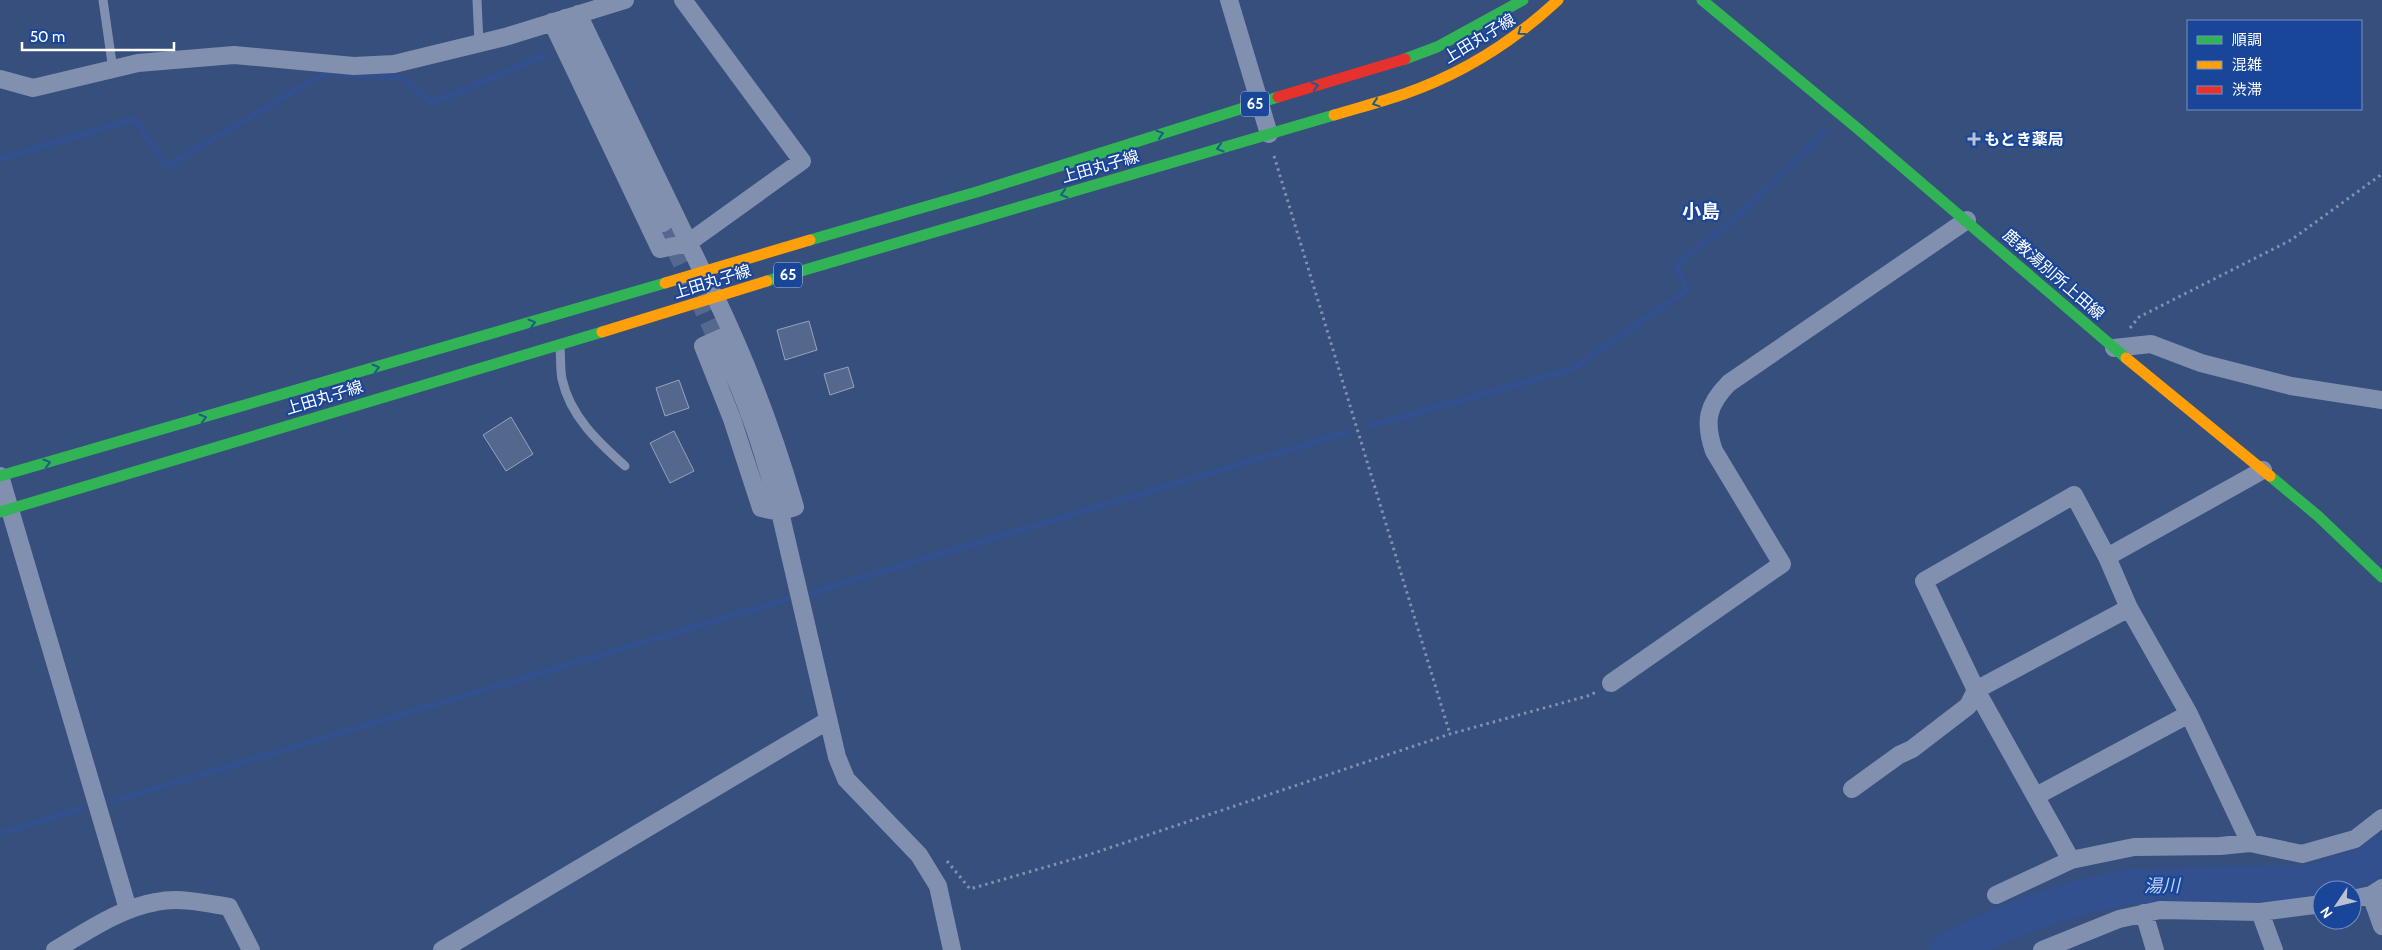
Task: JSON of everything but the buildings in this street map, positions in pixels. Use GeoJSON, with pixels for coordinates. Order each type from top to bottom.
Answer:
{"type":"FeatureCollection","features":[{"type":"Feature","properties":{"kind":"main road","name":"上田丸子線"},"geometry":{"type":"LineString","coordinates":[[0,476],[703,273],[980,191],[1258,103],[1399,62],[1437,47],[1523,0]]}},
{"type":"Feature","properties":{"kind":"main road","name":"上田丸子線"},"geometry":{"type":"LineString","coordinates":[[5,511],[423,384],[560,345],[715,296],[1368,106],[1453,74],[1527,29],[1558,0]]}},
{"type":"Feature","properties":{"kind":"main road","name":"鹿教湯別所上田線"},"geometry":{"type":"LineString","coordinates":[[1702,0],[1862,130],[2114,348],[2264,470],[2358,553],[2382,577]]}},
{"type":"Feature","properties":{"kind":"street"},"geometry":{"type":"LineString","coordinates":[[0,79],[33,88],[138,63],[234,55],[354,66],[394,64],[505,37],[624,0]]}},
{"type":"Feature","properties":{"kind":"street"},"geometry":{"type":"LineString","coordinates":[[565,18],[660,249],[688,243],[802,161],[684,0]]}},
{"type":"Feature","properties":{"kind":"street"},"geometry":{"type":"LineString","coordinates":[[1229,0],[1268,134]]}},
{"type":"Feature","properties":{"kind":"street"},"geometry":{"type":"LineString","coordinates":[[565,18],[663,223]]}},
{"type":"Feature","properties":{"kind":"street"},"geometry":{"type":"LineString","coordinates":[[565,18],[703,273]]}},
{"type":"Feature","properties":{"kind":"street"},"geometry":{"type":"LineString","coordinates":[[1611,683],[1782,564],[1714,451],[1708,433],[1710,409],[1716,395],[1728,383],[1967,220]]}},
{"type":"Feature","properties":{"kind":"street"},"geometry":{"type":"LineString","coordinates":[[715,296],[732,333],[775,439],[795,507],[780,512],[761,508],[732,419],[702,346],[732,333]]}},
{"type":"Feature","properties":{"kind":"street"},"geometry":{"type":"LineString","coordinates":[[2114,348],[2151,344],[2201,363],[2292,386],[2382,400]]}},
{"type":"Feature","properties":{"kind":"street"},"geometry":{"type":"LineString","coordinates":[[721,348],[739,384],[758,434],[780,512],[836,757],[846,779],[919,855],[929,869],[938,886],[952,950]]}},
{"type":"Feature","properties":{"kind":"street"},"geometry":{"type":"LineString","coordinates":[[2107,557],[2264,470]]}},
{"type":"Feature","properties":{"kind":"street"},"geometry":{"type":"LineString","coordinates":[[0,476],[5,511],[128,909]]}},
{"type":"Feature","properties":{"kind":"street"},"geometry":{"type":"LineString","coordinates":[[2071,860],[1976,690],[1924,581],[2074,495],[2107,557],[2129,608],[2189,714],[2250,843]]}},
{"type":"Feature","properties":{"kind":"street"},"geometry":{"type":"LineString","coordinates":[[1852,789],[1899,755],[1912,749],[1968,706],[1976,690],[2129,608]]}},
{"type":"Feature","properties":{"kind":"street"},"geometry":{"type":"LineString","coordinates":[[2036,796],[2189,714]]}},
{"type":"Feature","properties":{"kind":"street"},"geometry":{"type":"LineString","coordinates":[[442,950],[827,721]]}},
{"type":"Feature","properties":{"kind":"street"},"geometry":{"type":"LineString","coordinates":[[1996,894],[2071,860],[2134,847],[2220,846],[2250,843],[2302,854],[2355,839],[2382,818]]}},
{"type":"Feature","properties":{"kind":"street"},"geometry":{"type":"LineString","coordinates":[[2362,896],[2376,892],[2382,926]]}},
{"type":"Feature","properties":{"kind":"street"},"geometry":{"type":"LineString","coordinates":[[55,950],[128,909],[156,902],[187,900],[229,907],[251,950]]}},
{"type":"Feature","properties":{"kind":"street"},"geometry":{"type":"LineString","coordinates":[[2042,950],[2119,919],[2160,910],[2260,912],[2312,905]]}},
{"type":"Feature","properties":{"kind":"street"},"geometry":{"type":"LineString","coordinates":[[2260,912],[2274,950]]}},
{"type":"Feature","properties":{"kind":"street"},"geometry":{"type":"LineString","coordinates":[[2144,914],[2155,950]]}},
{"type":"Feature","properties":{"kind":"lane"},"geometry":{"type":"LineString","coordinates":[[103,0],[113,70]]}},
{"type":"Feature","properties":{"kind":"lane"},"geometry":{"type":"LineString","coordinates":[[476,0],[479,43]]}},
{"type":"Feature","properties":{"kind":"lane"},"geometry":{"type":"LineString","coordinates":[[560,345],[562,379],[571,404],[593,438],[625,466]]}},
{"type":"Feature","properties":{"kind":"path"},"geometry":{"type":"LineString","coordinates":[[1268,134],[1450,734]]}},
{"type":"Feature","properties":{"kind":"path"},"geometry":{"type":"LineString","coordinates":[[2114,348],[2139,317],[2291,240],[2382,174]]}},
{"type":"Feature","properties":{"kind":"path"},"geometry":{"type":"LineString","coordinates":[[943,857],[970,889],[1091,854],[1450,734],[1591,695],[1611,683]]}},
{"type":"Feature","properties":{"kind":"waterway"},"geometry":{"type":"LineString","coordinates":[[0,159],[134,119],[167,166],[325,73],[402,78],[432,103],[544,56]]}},
{"type":"Feature","properties":{"kind":"waterway"},"geometry":{"type":"LineString","coordinates":[[1370,426],[1572,369],[1687,290],[1676,264],[1737,217],[1825,132]]}},
{"type":"Feature","properties":{"kind":"waterway"},"geometry":{"type":"LineString","coordinates":[[810,593],[1348,432]]}},
{"type":"Feature","properties":{"kind":"waterway"},"geometry":{"type":"LineString","coordinates":[[113,801],[788,599]]}},
{"type":"Feature","properties":{"kind":"waterway"},"geometry":{"type":"LineString","coordinates":[[0,833],[82,809]]}},
{"type":"Feature","properties":{"kind":"waterway","name":"湯川"},"geometry":{"type":"LineString","coordinates":[[1947,950],[2022,916],[2082,897],[2132,886],[2310,883],[2367,865],[2382,853]]}},
{"type":"Feature","properties":{"kind":"tunnel"},"geometry":{"type":"LineString","coordinates":[[663,223],[721,348]]}},
{"type":"Feature","properties":{"kind":"traffic: fast"},"geometry":{"type":"LineString","coordinates":[[1405,59],[1437,47],[1523,0]]}},
{"type":"Feature","properties":{"kind":"traffic: fast"},"geometry":{"type":"LineString","coordinates":[[1702,0],[1857,128],[2126,358]]}},
{"type":"Feature","properties":{"kind":"traffic: fast"},"geometry":{"type":"LineString","coordinates":[[810,240],[980,191],[1278,97]]}},
{"type":"Feature","properties":{"kind":"traffic: fast"},"geometry":{"type":"LineString","coordinates":[[767,281],[1334,115]]}},
{"type":"Feature","properties":{"kind":"traffic: fast"},"geometry":{"type":"LineString","coordinates":[[0,476],[665,283]]}},
{"type":"Feature","properties":{"kind":"traffic: fast"},"geometry":{"type":"LineString","coordinates":[[0,512],[602,332]]}},
{"type":"Feature","properties":{"kind":"traffic: fast"},"geometry":{"type":"LineString","coordinates":[[2270,476],[2318,516],[2382,577]]}},
{"type":"Feature","properties":{"kind":"traffic: slow"},"geometry":{"type":"LineString","coordinates":[[1334,115],[1404,94],[1446,77],[1486,55],[1524,29],[1558,0]]}},
{"type":"Feature","properties":{"kind":"traffic: slow"},"geometry":{"type":"LineString","coordinates":[[665,283],[810,240]]}},
{"type":"Feature","properties":{"kind":"traffic: slow"},"geometry":{"type":"LineString","coordinates":[[602,332],[767,281]]}},
{"type":"Feature","properties":{"kind":"traffic: slow"},"geometry":{"type":"LineString","coordinates":[[2126,358],[2270,476]]}},
{"type":"Feature","properties":{"kind":"traffic: jam"},"geometry":{"type":"LineString","coordinates":[[1278,97],[1405,59]]}},
{"type":"Feature","properties":{"kind":"place","name":"もとき薬局"},"geometry":{"type":"Point","coordinates":[1974,139]}},
{"type":"Feature","properties":{"kind":"district","name":"小島"},"geometry":{"type":"Point","coordinates":[1701,211]}}]}
